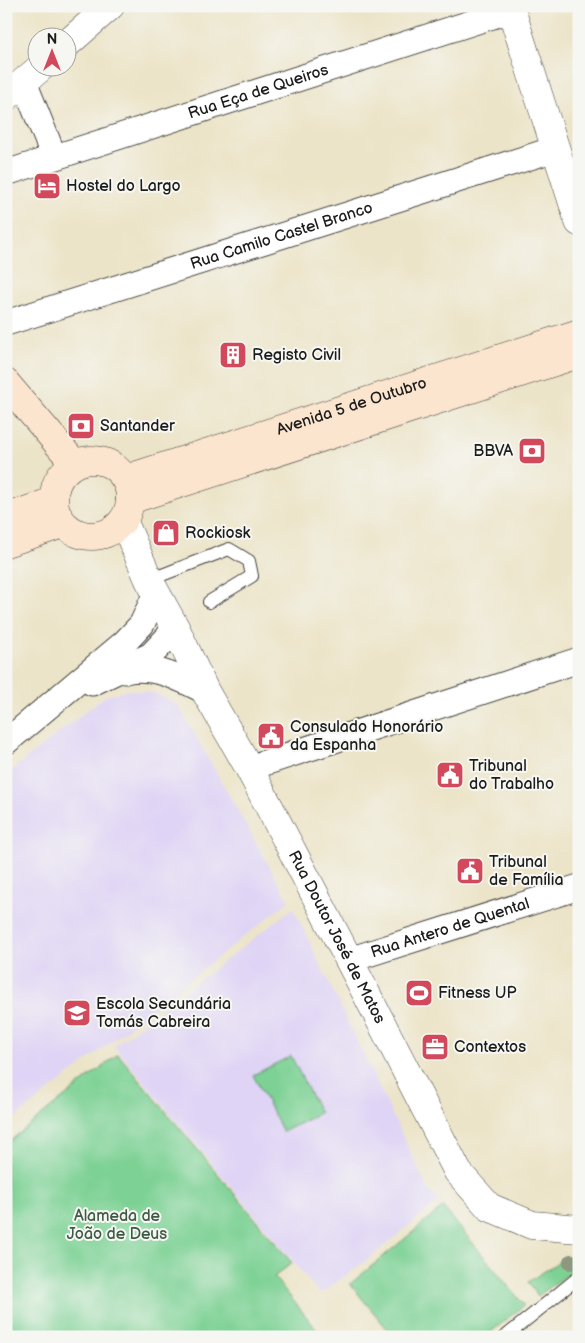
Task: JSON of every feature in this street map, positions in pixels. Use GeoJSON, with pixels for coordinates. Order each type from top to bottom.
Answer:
{"type":"FeatureCollection","features":[{"type":"Feature","properties":{"kind":"main road","name":"Avenida 5 de Outubro"},"geometry":{"type":"LineString","coordinates":[[122,508],[579,333]]}},
{"type":"Feature","properties":{"kind":"main road","name":"Avenida 5 de Outubro"},"geometry":{"type":"LineString","coordinates":[[122,508],[579,354]]}},
{"type":"Feature","properties":{"kind":"main road"},"geometry":{"type":"LineString","coordinates":[[6,383],[75,464]]}},
{"type":"Feature","properties":{"kind":"main road"},"geometry":{"type":"LineString","coordinates":[[97,461],[108,464],[117,470],[122,508],[98,536],[85,536],[73,532],[58,512],[54,491],[57,481],[63,473],[75,464],[97,461]]}},
{"type":"Feature","properties":{"kind":"main road"},"geometry":{"type":"LineString","coordinates":[[6,518],[58,512]]}},
{"type":"Feature","properties":{"kind":"main road"},"geometry":{"type":"LineString","coordinates":[[6,543],[58,512]]}},
{"type":"Feature","properties":{"kind":"street"},"geometry":{"type":"LineString","coordinates":[[78,34],[110,6]]}},
{"type":"Feature","properties":{"kind":"street"},"geometry":{"type":"LineString","coordinates":[[510,8],[579,222]]}},
{"type":"Feature","properties":{"kind":"street","name":"Rua Eça de Queiros"},"geometry":{"type":"LineString","coordinates":[[6,173],[510,8]]}},
{"type":"Feature","properties":{"kind":"street"},"geometry":{"type":"LineString","coordinates":[[23,82],[54,157]]}},
{"type":"Feature","properties":{"kind":"street","name":"Rua Camilo Castel Branco"},"geometry":{"type":"LineString","coordinates":[[6,323],[556,149]]}},
{"type":"Feature","properties":{"kind":"street","name":"Rua Doutor José de Matos"},"geometry":{"type":"LineString","coordinates":[[122,508],[121,546],[132,563],[152,586],[173,623],[205,691],[249,768],[350,960],[458,1172],[489,1207],[532,1225],[579,1229]]}},
{"type":"Feature","properties":{"kind":"street"},"geometry":{"type":"LineString","coordinates":[[6,742],[125,642],[142,624],[152,586]]}},
{"type":"Feature","properties":{"kind":"street"},"geometry":{"type":"LineString","coordinates":[[56,701],[151,655],[168,638],[173,623],[155,624],[125,642]]}},
{"type":"Feature","properties":{"kind":"street"},"geometry":{"type":"LineString","coordinates":[[249,768],[579,660]]}},
{"type":"Feature","properties":{"kind":"street"},"geometry":{"type":"LineString","coordinates":[[108,675],[138,668],[170,673],[205,691]]}},
{"type":"Feature","properties":{"kind":"street","name":"Rua Antero de Quental"},"geometry":{"type":"LineString","coordinates":[[350,960],[579,888]]}},
{"type":"Feature","properties":{"kind":"lane"},"geometry":{"type":"LineString","coordinates":[[152,586],[229,549],[249,561],[252,576],[209,602]]}},
{"type":"Feature","properties":{"kind":"lane"},"geometry":{"type":"LineString","coordinates":[[505,1337],[579,1277]]}},
{"type":"Feature","properties":{"kind":"shaded area","name":"Escola Secundária Tomás Cabreira"},"geometry":{"type":"Polygon","coordinates":[[[129,690],[154,693],[178,705],[289,901],[6,1125],[6,775],[105,696],[129,690]]]}},
{"type":"Feature","properties":{"kind":"shaded area"},"geometry":{"type":"Polygon","coordinates":[[[293,908],[429,1191],[440,1200],[367,1260],[320,1294],[114,1046],[293,908]]]}},
{"type":"Feature","properties":{"kind":"green space","name":"Alameda de João de Deus"},"geometry":{"type":"Polygon","coordinates":[[[118,1054],[292,1263],[274,1277],[323,1337],[6,1337],[6,1144],[118,1054]]]}},
{"type":"Feature","properties":{"kind":"green space"},"geometry":{"type":"Polygon","coordinates":[[[291,1056],[320,1113],[283,1132],[253,1075],[291,1056]]]}},
{"type":"Feature","properties":{"kind":"green space"},"geometry":{"type":"Polygon","coordinates":[[[443,1207],[524,1305],[485,1337],[394,1337],[350,1284],[443,1207]]]}},
{"type":"Feature","properties":{"kind":"green space"},"geometry":{"type":"Polygon","coordinates":[[[566,1257],[579,1257],[579,1266],[538,1296],[528,1282],[566,1257]]]}},
{"type":"Feature","properties":{"kind":"place","name":"Hostel do Largo"},"geometry":{"type":"Point","coordinates":[47,186]}},
{"type":"Feature","properties":{"kind":"place","name":"Registo Civil"},"geometry":{"type":"Point","coordinates":[233,355]}},
{"type":"Feature","properties":{"kind":"place","name":"Santander"},"geometry":{"type":"Point","coordinates":[81,426]}},
{"type":"Feature","properties":{"kind":"place","name":"BBVA"},"geometry":{"type":"Point","coordinates":[532,451]}},
{"type":"Feature","properties":{"kind":"place","name":"Rockiosk"},"geometry":{"type":"Point","coordinates":[166,533]}},
{"type":"Feature","properties":{"kind":"place","name":"Consulado Honorário da Espanha"},"geometry":{"type":"Point","coordinates":[271,736]}},
{"type":"Feature","properties":{"kind":"place","name":"Tribunal do Trabalho"},"geometry":{"type":"Point","coordinates":[450,775]}},
{"type":"Feature","properties":{"kind":"place","name":"Tribunal de Família"},"geometry":{"type":"Point","coordinates":[470,871]}},
{"type":"Feature","properties":{"kind":"place","name":"Fitness UP"},"geometry":{"type":"Point","coordinates":[419,993]}},
{"type":"Feature","properties":{"kind":"place","name":"Escola Secundária Tomás Cabreira"},"geometry":{"type":"Point","coordinates":[77,1013]}},
{"type":"Feature","properties":{"kind":"place","name":"Contextos"},"geometry":{"type":"Point","coordinates":[435,1047]}}]}
